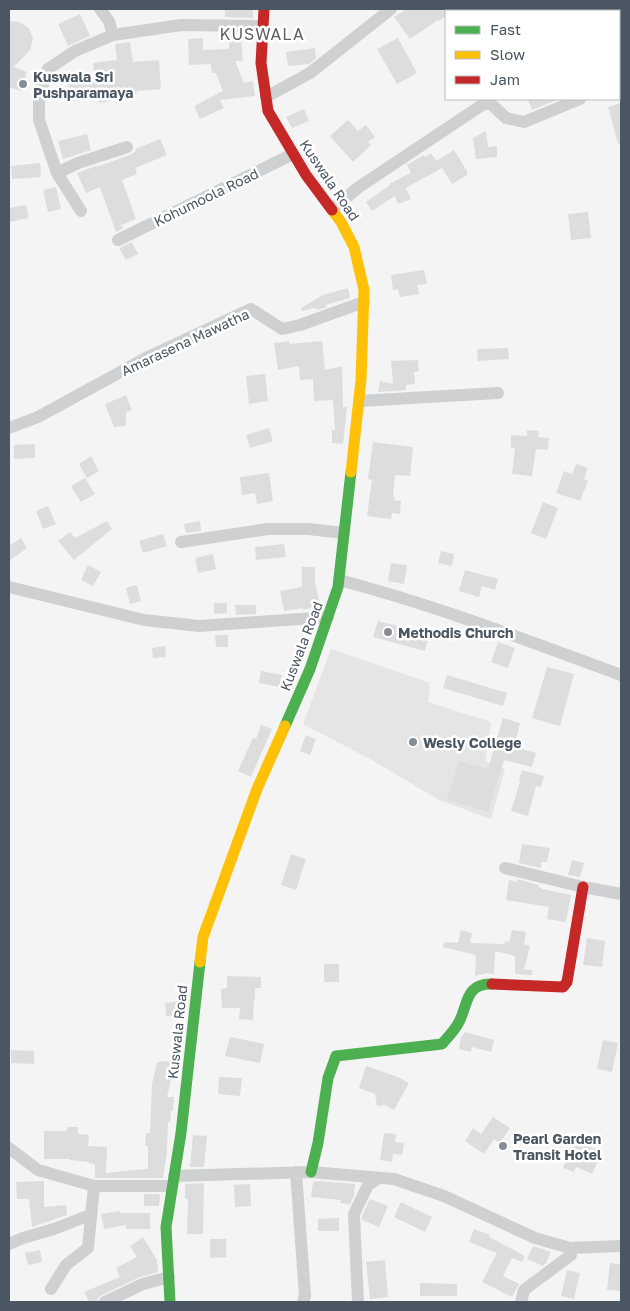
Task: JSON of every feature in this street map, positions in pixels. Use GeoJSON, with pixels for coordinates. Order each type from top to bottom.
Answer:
{"type":"FeatureCollection","features":[{"type":"Feature","properties":{"kind":"street"},"geometry":{"type":"LineString","coordinates":[[100,9],[109,21],[113,35]]}},
{"type":"Feature","properties":{"kind":"street","name":"Kuswala Road"},"geometry":{"type":"LineString","coordinates":[[170,1302],[166,1227],[181,1134],[203,937],[257,789],[310,669],[338,587],[361,380],[364,290],[354,247],[342,222],[306,175],[268,111],[261,63],[264,9]]}},
{"type":"Feature","properties":{"kind":"street"},"geometry":{"type":"LineString","coordinates":[[266,97],[310,73],[391,9]]}},
{"type":"Feature","properties":{"kind":"street"},"geometry":{"type":"LineString","coordinates":[[81,211],[57,173],[39,120],[39,98],[48,70],[75,51],[113,35],[181,25],[263,26]]}},
{"type":"Feature","properties":{"kind":"street"},"geometry":{"type":"LineString","coordinates":[[332,209],[359,187],[482,105],[490,104],[506,118],[524,122],[578,100]]}},
{"type":"Feature","properties":{"kind":"street"},"geometry":{"type":"LineString","coordinates":[[57,173],[78,163],[127,147]]}},
{"type":"Feature","properties":{"kind":"street","name":"Kohumoola Road"},"geometry":{"type":"LineString","coordinates":[[118,240],[293,154]]}},
{"type":"Feature","properties":{"kind":"street","name":"Amarasena Mawatha"},"geometry":{"type":"LineString","coordinates":[[9,428],[38,417],[146,358],[251,309],[282,329],[300,325],[364,302]]}},
{"type":"Feature","properties":{"kind":"street"},"geometry":{"type":"LineString","coordinates":[[359,402],[498,393]]}},
{"type":"Feature","properties":{"kind":"street"},"geometry":{"type":"LineString","coordinates":[[181,542],[268,529],[344,533]]}},
{"type":"Feature","properties":{"kind":"street"},"geometry":{"type":"LineString","coordinates":[[339,580],[374,589],[484,624],[621,675]]}},
{"type":"Feature","properties":{"kind":"street"},"geometry":{"type":"LineString","coordinates":[[9,587],[144,620],[199,626],[328,617]]}},
{"type":"Feature","properties":{"kind":"street"},"geometry":{"type":"LineString","coordinates":[[505,868],[621,894]]}},
{"type":"Feature","properties":{"kind":"street"},"geometry":{"type":"LineString","coordinates":[[311,1172],[318,1143],[328,1078],[336,1056],[442,1044],[459,1023],[468,997],[474,988],[486,984],[562,987],[567,982],[583,887]]}},
{"type":"Feature","properties":{"kind":"street"},"geometry":{"type":"LineString","coordinates":[[9,1148],[38,1170],[94,1186],[296,1172],[394,1179],[444,1196],[535,1238],[570,1248],[621,1246]]}},
{"type":"Feature","properties":{"kind":"street"},"geometry":{"type":"LineString","coordinates":[[296,1172],[305,1296],[303,1302]]}},
{"type":"Feature","properties":{"kind":"street"},"geometry":{"type":"LineString","coordinates":[[358,1302],[354,1214],[368,1185],[378,1178]]}},
{"type":"Feature","properties":{"kind":"street"},"geometry":{"type":"LineString","coordinates":[[51,1289],[66,1265],[88,1248],[94,1186]]}},
{"type":"Feature","properties":{"kind":"street"},"geometry":{"type":"LineString","coordinates":[[9,1244],[23,1238],[54,1230],[90,1215]]}},
{"type":"Feature","properties":{"kind":"street"},"geometry":{"type":"LineString","coordinates":[[521,1302],[524,1290],[571,1255],[570,1248]]}},
{"type":"Feature","properties":{"kind":"street"},"geometry":{"type":"LineString","coordinates":[[104,1302],[143,1284],[169,1277]]}},
{"type":"Feature","properties":{"kind":"shaded area","name":"Wesly College"},"geometry":{"type":"Polygon","coordinates":[[[331,649],[430,683],[428,702],[491,722],[485,761],[505,769],[491,819],[439,800],[372,760],[303,724],[331,649]]]}},
{"type":"Feature","properties":{"kind":"building"},"geometry":{"type":"Polygon","coordinates":[[[225,9],[253,9],[253,18],[225,17],[225,9]]]}},
{"type":"Feature","properties":{"kind":"building"},"geometry":{"type":"Polygon","coordinates":[[[407,9],[454,9],[445,10],[445,17],[410,39],[394,17],[407,9]]]}},
{"type":"Feature","properties":{"kind":"building"},"geometry":{"type":"Polygon","coordinates":[[[80,14],[90,36],[68,46],[58,24],[80,14]]]}},
{"type":"Feature","properties":{"kind":"building"},"geometry":{"type":"Polygon","coordinates":[[[9,21],[19,22],[29,28],[33,39],[30,50],[14,67],[27,72],[21,91],[9,87],[9,21]]]}},
{"type":"Feature","properties":{"kind":"building"},"geometry":{"type":"Polygon","coordinates":[[[241,37],[243,61],[235,61],[244,83],[253,81],[255,96],[220,100],[224,108],[200,119],[194,106],[223,91],[216,73],[212,73],[211,64],[189,65],[188,39],[203,38],[203,50],[229,49],[229,38],[241,37]]]}},
{"type":"Feature","properties":{"kind":"building"},"geometry":{"type":"Polygon","coordinates":[[[398,38],[417,73],[397,84],[377,49],[398,38]]]}},
{"type":"Feature","properties":{"kind":"building"},"geometry":{"type":"Polygon","coordinates":[[[130,42],[133,62],[159,60],[161,89],[136,91],[137,94],[110,97],[111,101],[99,103],[99,99],[70,101],[68,82],[96,81],[93,63],[117,60],[115,44],[130,42]]]}},
{"type":"Feature","properties":{"kind":"building"},"geometry":{"type":"Polygon","coordinates":[[[315,48],[316,58],[309,64],[288,66],[286,52],[315,48]]]}},
{"type":"Feature","properties":{"kind":"building"},"geometry":{"type":"Polygon","coordinates":[[[528,100],[557,100],[532,110],[528,100]]]}},
{"type":"Feature","properties":{"kind":"building"},"geometry":{"type":"Polygon","coordinates":[[[621,103],[621,143],[618,144],[608,107],[621,103]]]}},
{"type":"Feature","properties":{"kind":"building"},"geometry":{"type":"Polygon","coordinates":[[[304,109],[309,121],[292,128],[286,117],[304,109]]]}},
{"type":"Feature","properties":{"kind":"building"},"geometry":{"type":"Polygon","coordinates":[[[348,120],[358,131],[366,125],[375,137],[368,142],[371,145],[353,162],[330,136],[348,120]]]}},
{"type":"Feature","properties":{"kind":"building"},"geometry":{"type":"Polygon","coordinates":[[[486,131],[488,147],[497,146],[497,157],[476,159],[473,138],[486,131]]]}},
{"type":"Feature","properties":{"kind":"building"},"geometry":{"type":"Polygon","coordinates":[[[87,134],[91,150],[63,159],[58,141],[87,134]]]}},
{"type":"Feature","properties":{"kind":"building"},"geometry":{"type":"Polygon","coordinates":[[[160,139],[167,155],[135,168],[137,174],[122,180],[136,219],[121,225],[123,228],[116,232],[100,187],[86,193],[77,173],[130,155],[136,151],[135,149],[160,139]]]}},
{"type":"Feature","properties":{"kind":"building"},"geometry":{"type":"Polygon","coordinates":[[[454,150],[467,171],[467,175],[452,184],[442,168],[406,188],[411,199],[398,204],[395,196],[372,211],[366,202],[389,184],[411,173],[407,165],[412,162],[431,153],[436,161],[454,150]]]}},
{"type":"Feature","properties":{"kind":"building"},"geometry":{"type":"Polygon","coordinates":[[[40,163],[41,177],[12,179],[11,166],[40,163]]]}},
{"type":"Feature","properties":{"kind":"building"},"geometry":{"type":"Polygon","coordinates":[[[56,187],[61,209],[48,212],[43,190],[56,187]]]}},
{"type":"Feature","properties":{"kind":"building"},"geometry":{"type":"Polygon","coordinates":[[[26,205],[29,218],[9,222],[9,208],[26,205]]]}},
{"type":"Feature","properties":{"kind":"building"},"geometry":{"type":"Polygon","coordinates":[[[588,212],[591,238],[571,240],[568,214],[588,212]]]}},
{"type":"Feature","properties":{"kind":"building"},"geometry":{"type":"Polygon","coordinates":[[[132,242],[138,254],[126,260],[119,248],[132,242]]]}},
{"type":"Feature","properties":{"kind":"building"},"geometry":{"type":"Polygon","coordinates":[[[424,270],[427,284],[417,285],[419,294],[400,297],[398,289],[393,290],[391,275],[424,270]]]}},
{"type":"Feature","properties":{"kind":"building"},"geometry":{"type":"Polygon","coordinates":[[[348,288],[350,298],[325,305],[327,307],[317,310],[315,308],[302,311],[301,308],[323,295],[348,288]]]}},
{"type":"Feature","properties":{"kind":"building"},"geometry":{"type":"Polygon","coordinates":[[[289,341],[289,344],[322,341],[325,370],[342,366],[343,407],[347,407],[343,444],[332,443],[332,430],[335,430],[333,400],[314,401],[313,379],[300,380],[299,366],[278,370],[274,343],[289,341]]]}},
{"type":"Feature","properties":{"kind":"building"},"geometry":{"type":"Polygon","coordinates":[[[508,348],[509,359],[478,361],[477,349],[508,348]]]}},
{"type":"Feature","properties":{"kind":"building"},"geometry":{"type":"Polygon","coordinates":[[[418,360],[419,371],[414,372],[415,384],[406,385],[406,390],[378,392],[380,381],[393,384],[391,361],[418,360]]]}},
{"type":"Feature","properties":{"kind":"building"},"geometry":{"type":"Polygon","coordinates":[[[265,374],[268,401],[249,404],[246,376],[265,374]]]}},
{"type":"Feature","properties":{"kind":"building"},"geometry":{"type":"Polygon","coordinates":[[[126,395],[132,410],[126,413],[126,426],[114,427],[105,404],[126,395]]]}},
{"type":"Feature","properties":{"kind":"building"},"geometry":{"type":"Polygon","coordinates":[[[269,428],[273,441],[250,448],[246,435],[269,428]]]}},
{"type":"Feature","properties":{"kind":"building"},"geometry":{"type":"Polygon","coordinates":[[[527,430],[539,431],[538,437],[549,438],[548,450],[536,449],[532,476],[512,474],[515,448],[511,448],[511,435],[527,436],[527,430]]]}},
{"type":"Feature","properties":{"kind":"building"},"geometry":{"type":"Polygon","coordinates":[[[373,442],[413,447],[410,476],[395,475],[393,497],[395,497],[394,500],[401,501],[400,514],[392,513],[391,519],[367,516],[372,480],[368,479],[373,442]]]}},
{"type":"Feature","properties":{"kind":"building"},"geometry":{"type":"Polygon","coordinates":[[[35,444],[35,458],[14,459],[14,445],[35,444]]]}},
{"type":"Feature","properties":{"kind":"building"},"geometry":{"type":"Polygon","coordinates":[[[91,456],[99,471],[87,478],[79,464],[91,456]]]}},
{"type":"Feature","properties":{"kind":"building"},"geometry":{"type":"Polygon","coordinates":[[[576,464],[588,468],[584,479],[588,481],[580,501],[556,493],[564,471],[572,474],[576,464]]]}},
{"type":"Feature","properties":{"kind":"building"},"geometry":{"type":"Polygon","coordinates":[[[269,473],[273,501],[257,504],[255,493],[242,495],[240,477],[269,473]]]}},
{"type":"Feature","properties":{"kind":"building"},"geometry":{"type":"Polygon","coordinates":[[[85,478],[95,494],[81,502],[71,486],[85,478]]]}},
{"type":"Feature","properties":{"kind":"building"},"geometry":{"type":"Polygon","coordinates":[[[543,502],[558,508],[546,539],[531,533],[543,502]]]}},
{"type":"Feature","properties":{"kind":"building"},"geometry":{"type":"Polygon","coordinates":[[[48,506],[56,524],[43,529],[36,511],[48,506]]]}},
{"type":"Feature","properties":{"kind":"building"},"geometry":{"type":"Polygon","coordinates":[[[107,521],[112,529],[74,560],[58,541],[70,532],[75,538],[107,521]]]}},
{"type":"Feature","properties":{"kind":"building"},"geometry":{"type":"Polygon","coordinates":[[[200,521],[201,531],[186,533],[184,524],[200,521]]]}},
{"type":"Feature","properties":{"kind":"building"},"geometry":{"type":"Polygon","coordinates":[[[163,534],[167,546],[143,553],[139,541],[163,534]]]}},
{"type":"Feature","properties":{"kind":"building"},"geometry":{"type":"Polygon","coordinates":[[[21,538],[27,548],[9,561],[9,546],[21,538]]]}},
{"type":"Feature","properties":{"kind":"building"},"geometry":{"type":"Polygon","coordinates":[[[284,544],[286,557],[256,560],[255,547],[284,544]]]}},
{"type":"Feature","properties":{"kind":"building"},"geometry":{"type":"Polygon","coordinates":[[[441,551],[454,554],[452,566],[438,563],[441,551]]]}},
{"type":"Feature","properties":{"kind":"building"},"geometry":{"type":"Polygon","coordinates":[[[213,554],[216,569],[198,573],[195,558],[213,554]]]}},
{"type":"Feature","properties":{"kind":"building"},"geometry":{"type":"Polygon","coordinates":[[[391,563],[407,565],[404,584],[388,581],[391,563]]]}},
{"type":"Feature","properties":{"kind":"building"},"geometry":{"type":"Polygon","coordinates":[[[88,565],[101,572],[93,586],[81,580],[88,565]]]}},
{"type":"Feature","properties":{"kind":"building"},"geometry":{"type":"Polygon","coordinates":[[[302,567],[315,567],[315,582],[320,605],[303,610],[303,608],[284,611],[280,591],[302,587],[302,567]]]}},
{"type":"Feature","properties":{"kind":"building"},"geometry":{"type":"Polygon","coordinates":[[[465,570],[498,579],[495,590],[482,586],[479,597],[459,591],[465,570]]]}},
{"type":"Feature","properties":{"kind":"building"},"geometry":{"type":"Polygon","coordinates":[[[137,585],[141,601],[130,604],[126,588],[137,585]]]}},
{"type":"Feature","properties":{"kind":"building"},"geometry":{"type":"Polygon","coordinates":[[[214,603],[227,603],[227,613],[214,614],[214,603]]]}},
{"type":"Feature","properties":{"kind":"building"},"geometry":{"type":"Polygon","coordinates":[[[235,605],[256,605],[256,614],[236,615],[235,605]]]}},
{"type":"Feature","properties":{"kind":"building"},"geometry":{"type":"Polygon","coordinates":[[[378,621],[429,634],[425,651],[373,637],[378,621]]]}},
{"type":"Feature","properties":{"kind":"building"},"geometry":{"type":"Polygon","coordinates":[[[215,635],[228,635],[228,647],[216,647],[215,635]]]}},
{"type":"Feature","properties":{"kind":"building"},"geometry":{"type":"Polygon","coordinates":[[[498,642],[515,648],[508,668],[491,662],[498,642]]]}},
{"type":"Feature","properties":{"kind":"building"},"geometry":{"type":"Polygon","coordinates":[[[165,646],[166,657],[153,658],[152,648],[165,646]]]}},
{"type":"Feature","properties":{"kind":"building"},"geometry":{"type":"Polygon","coordinates":[[[547,667],[574,674],[560,726],[532,718],[547,667]]]}},
{"type":"Feature","properties":{"kind":"building"},"geometry":{"type":"Polygon","coordinates":[[[261,671],[282,675],[280,687],[259,683],[261,671]]]}},
{"type":"Feature","properties":{"kind":"building"},"geometry":{"type":"Polygon","coordinates":[[[447,675],[507,693],[503,706],[443,688],[447,675]]]}},
{"type":"Feature","properties":{"kind":"building"},"geometry":{"type":"Polygon","coordinates":[[[503,718],[520,723],[514,747],[536,753],[532,767],[504,760],[488,812],[447,800],[459,761],[488,769],[503,718]]]}},
{"type":"Feature","properties":{"kind":"building"},"geometry":{"type":"Polygon","coordinates":[[[261,725],[272,729],[251,777],[238,771],[253,738],[256,739],[261,725]]]}},
{"type":"Feature","properties":{"kind":"building"},"geometry":{"type":"Polygon","coordinates":[[[306,735],[316,739],[310,755],[300,751],[306,735]]]}},
{"type":"Feature","properties":{"kind":"building"},"geometry":{"type":"Polygon","coordinates":[[[522,770],[544,776],[541,787],[536,786],[528,816],[511,811],[522,770]]]}},
{"type":"Feature","properties":{"kind":"building"},"geometry":{"type":"Polygon","coordinates":[[[522,844],[550,848],[547,862],[541,862],[541,868],[519,863],[522,844]]]}},
{"type":"Feature","properties":{"kind":"building"},"geometry":{"type":"Polygon","coordinates":[[[291,854],[306,859],[296,890],[281,885],[291,854]]]}},
{"type":"Feature","properties":{"kind":"building"},"geometry":{"type":"Polygon","coordinates":[[[572,860],[584,863],[580,877],[568,875],[572,860]]]}},
{"type":"Feature","properties":{"kind":"building"},"geometry":{"type":"Polygon","coordinates":[[[517,879],[539,885],[538,887],[542,889],[571,895],[566,922],[547,919],[549,907],[506,900],[509,880],[517,882],[517,879]]]}},
{"type":"Feature","properties":{"kind":"building"},"geometry":{"type":"Polygon","coordinates":[[[461,930],[472,933],[470,943],[504,944],[505,941],[509,942],[512,930],[526,932],[524,944],[530,946],[524,970],[532,970],[532,975],[515,974],[515,956],[495,951],[494,974],[486,973],[475,976],[476,955],[443,947],[444,942],[458,943],[461,930]]]}},
{"type":"Feature","properties":{"kind":"building"},"geometry":{"type":"Polygon","coordinates":[[[587,938],[605,941],[602,967],[583,965],[587,938]]]}},
{"type":"Feature","properties":{"kind":"building"},"geometry":{"type":"Polygon","coordinates":[[[324,964],[339,964],[339,982],[324,982],[324,964]]]}},
{"type":"Feature","properties":{"kind":"building"},"geometry":{"type":"Polygon","coordinates":[[[227,976],[261,977],[261,988],[255,988],[253,1020],[239,1019],[240,1008],[222,1008],[221,989],[227,988],[227,976]]]}},
{"type":"Feature","properties":{"kind":"building"},"geometry":{"type":"Polygon","coordinates":[[[183,1001],[183,1017],[166,1016],[165,1003],[183,1001]]]}},
{"type":"Feature","properties":{"kind":"building"},"geometry":{"type":"Polygon","coordinates":[[[465,1032],[494,1040],[491,1052],[472,1047],[471,1052],[459,1049],[461,1037],[465,1032]]]}},
{"type":"Feature","properties":{"kind":"building"},"geometry":{"type":"Polygon","coordinates":[[[230,1037],[264,1044],[260,1063],[225,1056],[230,1037]]]}},
{"type":"Feature","properties":{"kind":"building"},"geometry":{"type":"Polygon","coordinates":[[[603,1040],[618,1043],[612,1072],[597,1069],[603,1040]]]}},
{"type":"Feature","properties":{"kind":"building"},"geometry":{"type":"Polygon","coordinates":[[[11,1050],[34,1051],[34,1064],[11,1063],[11,1050]]]}},
{"type":"Feature","properties":{"kind":"building"},"geometry":{"type":"Polygon","coordinates":[[[172,1061],[173,1070],[167,1097],[174,1097],[173,1111],[171,1111],[170,1122],[168,1122],[167,1152],[163,1178],[95,1178],[95,1164],[70,1159],[44,1159],[44,1131],[67,1131],[67,1127],[78,1127],[78,1134],[89,1135],[88,1146],[107,1147],[106,1173],[148,1169],[148,1146],[145,1146],[146,1133],[150,1133],[152,1084],[157,1062],[172,1061]]]}},
{"type":"Feature","properties":{"kind":"building"},"geometry":{"type":"Polygon","coordinates":[[[366,1066],[398,1077],[409,1083],[394,1110],[385,1105],[377,1106],[375,1094],[359,1088],[366,1066]]]}},
{"type":"Feature","properties":{"kind":"building"},"geometry":{"type":"Polygon","coordinates":[[[219,1077],[242,1078],[240,1096],[218,1094],[219,1077]]]}},
{"type":"Feature","properties":{"kind":"building"},"geometry":{"type":"Polygon","coordinates":[[[493,1117],[510,1128],[500,1143],[494,1139],[484,1154],[465,1141],[473,1128],[481,1134],[493,1117]]]}},
{"type":"Feature","properties":{"kind":"building"},"geometry":{"type":"Polygon","coordinates":[[[384,1133],[396,1134],[395,1142],[404,1143],[402,1155],[393,1154],[392,1162],[380,1160],[384,1133]]]}},
{"type":"Feature","properties":{"kind":"building"},"geometry":{"type":"Polygon","coordinates":[[[193,1135],[207,1136],[204,1167],[190,1167],[193,1135]]]}},
{"type":"Feature","properties":{"kind":"building"},"geometry":{"type":"Polygon","coordinates":[[[574,1140],[602,1152],[592,1174],[576,1167],[574,1172],[563,1168],[574,1140]]]}},
{"type":"Feature","properties":{"kind":"building"},"geometry":{"type":"Polygon","coordinates":[[[44,1181],[44,1207],[66,1205],[67,1215],[32,1227],[29,1199],[17,1199],[16,1182],[44,1181]]]}},
{"type":"Feature","properties":{"kind":"building"},"geometry":{"type":"Polygon","coordinates":[[[313,1182],[355,1184],[355,1193],[350,1204],[340,1203],[341,1200],[311,1197],[313,1182]]]}},
{"type":"Feature","properties":{"kind":"building"},"geometry":{"type":"Polygon","coordinates":[[[204,1183],[203,1234],[187,1234],[188,1199],[185,1199],[185,1184],[204,1183]]]}},
{"type":"Feature","properties":{"kind":"building"},"geometry":{"type":"Polygon","coordinates":[[[250,1184],[251,1206],[235,1207],[234,1185],[250,1184]]]}},
{"type":"Feature","properties":{"kind":"building"},"geometry":{"type":"Polygon","coordinates":[[[144,1194],[160,1194],[159,1206],[144,1206],[144,1194]]]}},
{"type":"Feature","properties":{"kind":"building"},"geometry":{"type":"Polygon","coordinates":[[[370,1199],[388,1206],[379,1227],[362,1220],[370,1199]]]}},
{"type":"Feature","properties":{"kind":"building"},"geometry":{"type":"Polygon","coordinates":[[[401,1202],[432,1217],[425,1232],[394,1217],[401,1202]]]}},
{"type":"Feature","properties":{"kind":"building"},"geometry":{"type":"Polygon","coordinates":[[[120,1211],[120,1213],[150,1213],[150,1229],[126,1229],[126,1225],[104,1229],[101,1214],[120,1211]]]}},
{"type":"Feature","properties":{"kind":"building"},"geometry":{"type":"Polygon","coordinates":[[[339,1218],[339,1231],[318,1231],[318,1219],[339,1218]]]}},
{"type":"Feature","properties":{"kind":"building"},"geometry":{"type":"Polygon","coordinates":[[[474,1229],[490,1235],[489,1237],[525,1256],[522,1262],[512,1258],[503,1276],[519,1284],[512,1297],[482,1282],[497,1253],[469,1242],[474,1229]]]}},
{"type":"Feature","properties":{"kind":"building"},"geometry":{"type":"Polygon","coordinates":[[[143,1237],[157,1260],[158,1272],[140,1277],[102,1295],[98,1298],[97,1302],[89,1302],[84,1292],[120,1277],[116,1268],[137,1257],[130,1246],[143,1237]]]}},
{"type":"Feature","properties":{"kind":"building"},"geometry":{"type":"Polygon","coordinates":[[[210,1239],[226,1239],[226,1257],[210,1258],[210,1239]]]}},
{"type":"Feature","properties":{"kind":"building"},"geometry":{"type":"Polygon","coordinates":[[[533,1246],[551,1252],[543,1266],[527,1259],[533,1246]]]}},
{"type":"Feature","properties":{"kind":"building"},"geometry":{"type":"Polygon","coordinates":[[[40,1250],[42,1262],[28,1265],[25,1253],[40,1250]]]}},
{"type":"Feature","properties":{"kind":"building"},"geometry":{"type":"Polygon","coordinates":[[[385,1260],[388,1297],[370,1299],[366,1262],[385,1260]]]}},
{"type":"Feature","properties":{"kind":"building"},"geometry":{"type":"Polygon","coordinates":[[[610,1263],[621,1264],[621,1291],[607,1290],[610,1263]]]}},
{"type":"Feature","properties":{"kind":"building"},"geometry":{"type":"Polygon","coordinates":[[[567,1270],[580,1273],[574,1299],[561,1296],[567,1270]]]}},
{"type":"Feature","properties":{"kind":"building"},"geometry":{"type":"Polygon","coordinates":[[[420,1283],[457,1284],[457,1296],[420,1296],[420,1283]]]}},
{"type":"Feature","properties":{"kind":"traffic: fast"},"geometry":{"type":"LineString","coordinates":[[285,726],[310,669],[338,587],[351,472]]}},
{"type":"Feature","properties":{"kind":"traffic: fast"},"geometry":{"type":"LineString","coordinates":[[170,1302],[166,1227],[181,1133],[200,962]]}},
{"type":"Feature","properties":{"kind":"traffic: fast"},"geometry":{"type":"LineString","coordinates":[[311,1172],[318,1143],[328,1078],[336,1056],[442,1044],[457,1025],[472,991],[477,987],[492,984]]}},
{"type":"Feature","properties":{"kind":"traffic: slow"},"geometry":{"type":"LineString","coordinates":[[332,210],[341,222],[354,247],[364,290],[361,380],[351,472]]}},
{"type":"Feature","properties":{"kind":"traffic: slow"},"geometry":{"type":"LineString","coordinates":[[200,962],[203,937],[257,789],[285,726]]}},
{"type":"Feature","properties":{"kind":"traffic: jam"},"geometry":{"type":"LineString","coordinates":[[264,9],[261,63],[268,111],[306,175],[332,210]]}},
{"type":"Feature","properties":{"kind":"traffic: jam"},"geometry":{"type":"LineString","coordinates":[[492,984],[563,987],[567,982],[583,887]]}},
{"type":"Feature","properties":{"kind":"place","name":"Kuswala Sri Pushparamaya"},"geometry":{"type":"Point","coordinates":[23,84]}},
{"type":"Feature","properties":{"kind":"place","name":"Methodis Church"},"geometry":{"type":"Point","coordinates":[388,632]}},
{"type":"Feature","properties":{"kind":"place","name":"Wesly College"},"geometry":{"type":"Point","coordinates":[413,742]}},
{"type":"Feature","properties":{"kind":"place","name":"Pearl Garden Transit Hotel"},"geometry":{"type":"Point","coordinates":[503,1146]}},
{"type":"Feature","properties":{"kind":"district","name":"KUSWALA"},"geometry":{"type":"Point","coordinates":[262,34]}}]}
